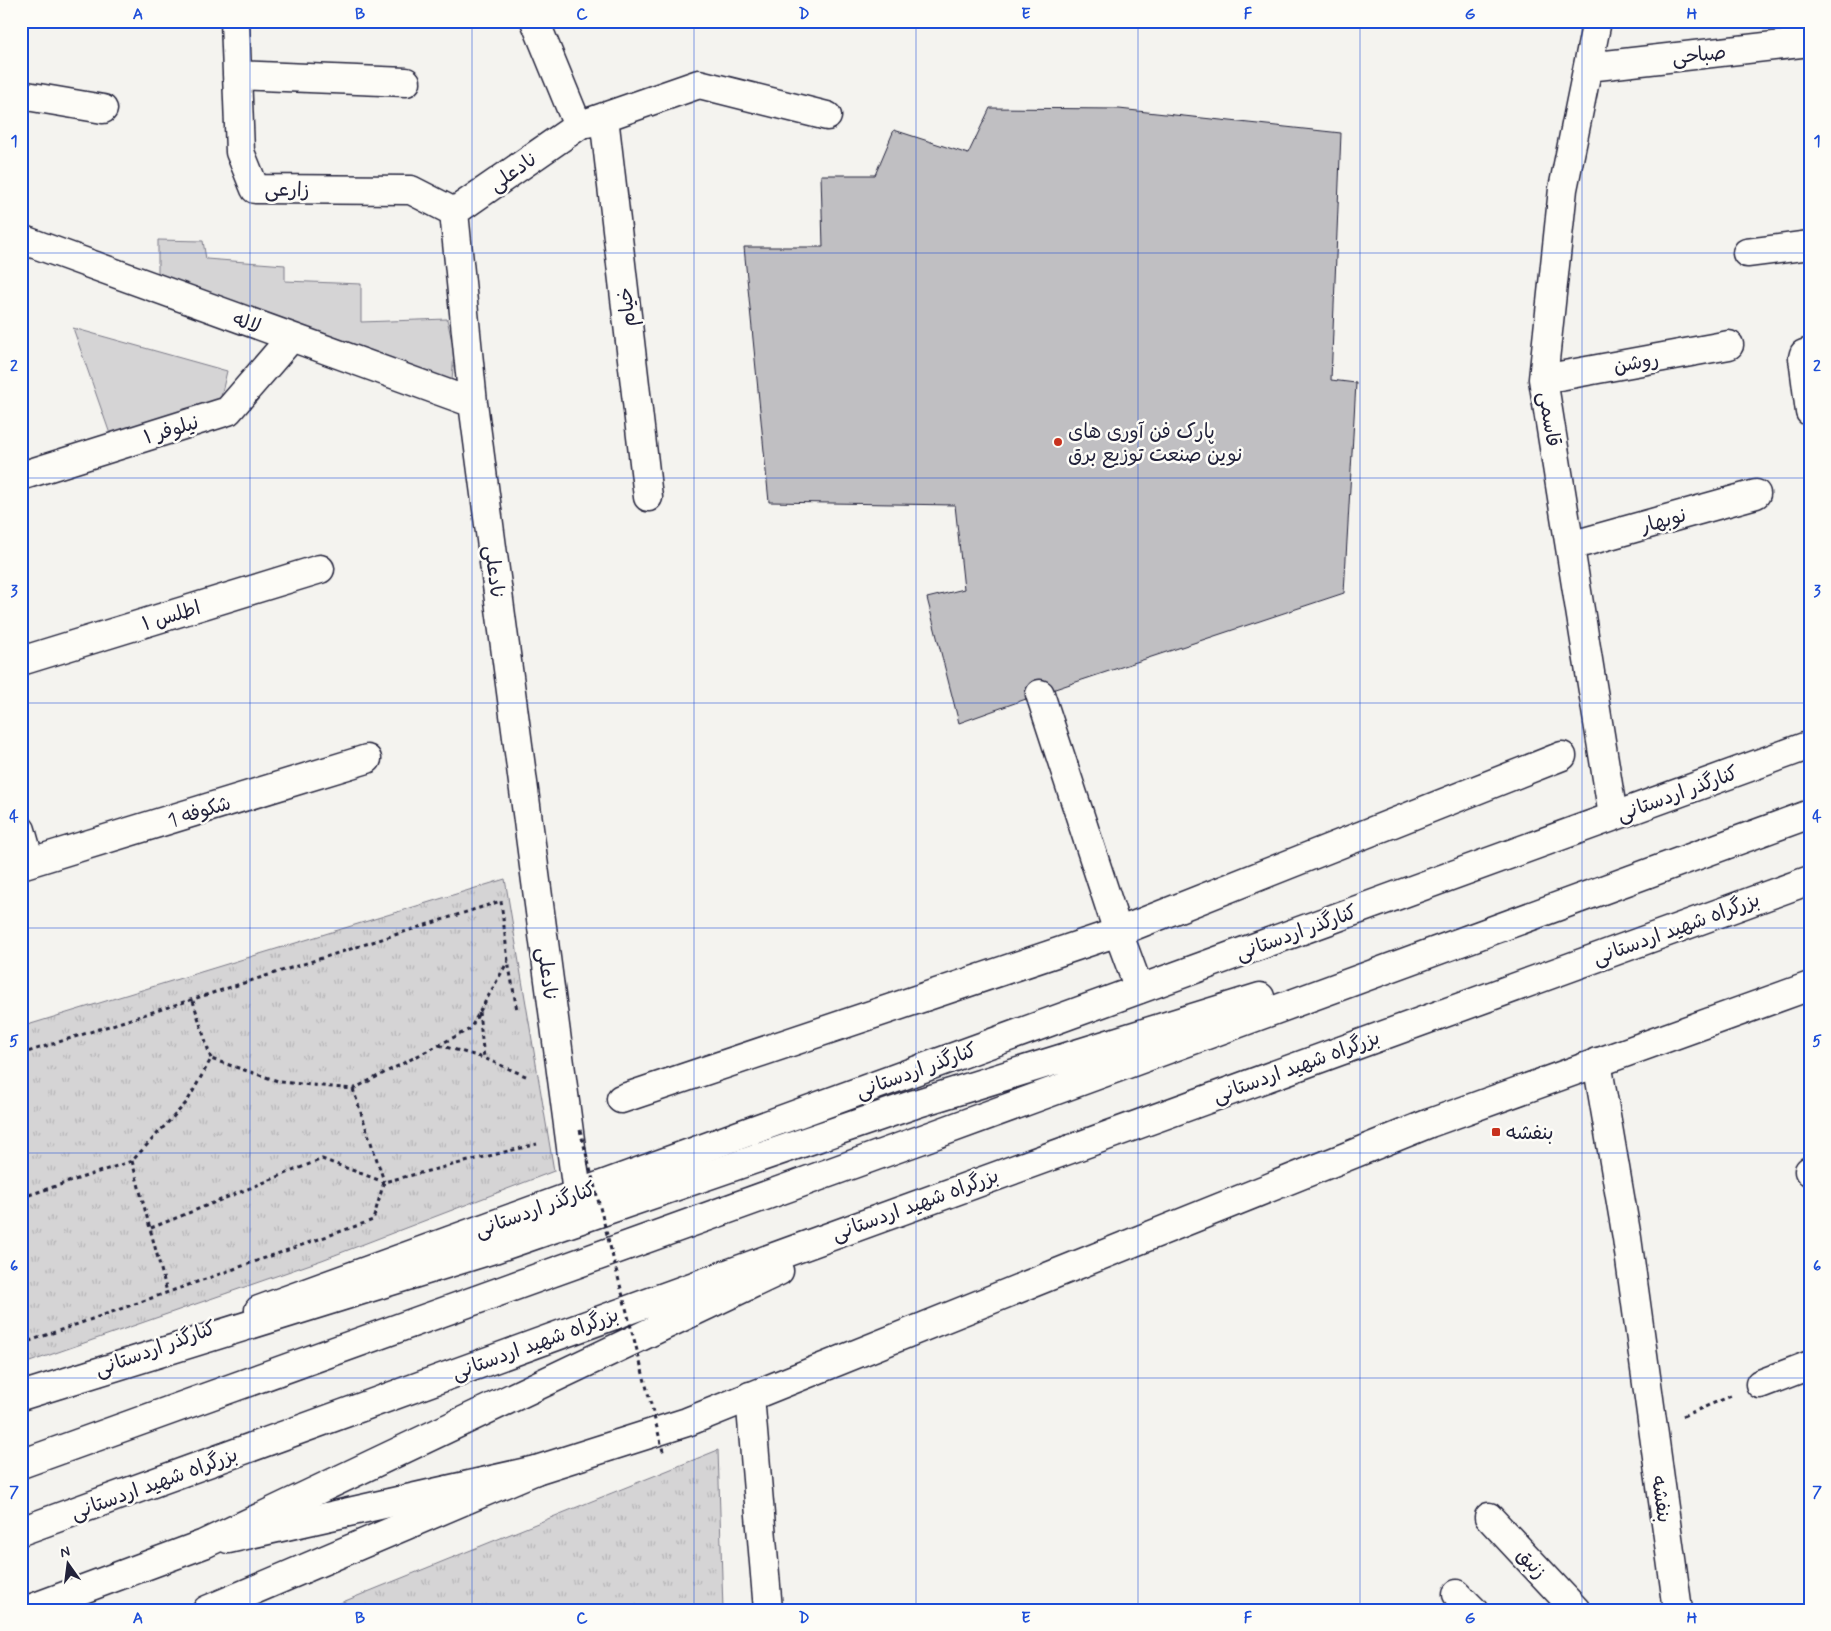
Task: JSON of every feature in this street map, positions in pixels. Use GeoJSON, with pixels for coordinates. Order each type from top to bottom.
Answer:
{"type":"FeatureCollection","features":[{"type":"Feature","properties":{"kind":"main road","name":"زارعی"},"geometry":{"type":"LineString","coordinates":[[235,21],[240,152],[255,189],[411,190],[454,212]]}},
{"type":"Feature","properties":{"kind":"main road"},"geometry":{"type":"LineString","coordinates":[[534,21],[578,126]]}},
{"type":"Feature","properties":{"kind":"main road","name":"قاسمی"},"geometry":{"type":"LineString","coordinates":[[1597,21],[1564,189],[1543,379],[1613,816]]}},
{"type":"Feature","properties":{"kind":"main road","name":"صباحی"},"geometry":{"type":"LineString","coordinates":[[1588,67],[1810,42]]}},
{"type":"Feature","properties":{"kind":"main road"},"geometry":{"type":"LineString","coordinates":[[237,75],[406,82]]}},
{"type":"Feature","properties":{"kind":"main road","name":"نادعلی"},"geometry":{"type":"LineString","coordinates":[[577,1194],[473,403],[454,212],[578,126],[699,84],[827,116]]}},
{"type":"Feature","properties":{"kind":"main road"},"geometry":{"type":"LineString","coordinates":[[21,95],[103,109]]}},
{"type":"Feature","properties":{"kind":"main road","name":"خیام"},"geometry":{"type":"LineString","coordinates":[[604,117],[648,496]]}},
{"type":"Feature","properties":{"kind":"main road","name":"لاله"},"geometry":{"type":"LineString","coordinates":[[22,240],[473,403]]}},
{"type":"Feature","properties":{"kind":"main road"},"geometry":{"type":"LineString","coordinates":[[1747,253],[1810,245]]}},
{"type":"Feature","properties":{"kind":"main road","name":"نیلوفر ۱"},"geometry":{"type":"LineString","coordinates":[[21,476],[228,411],[291,338]]}},
{"type":"Feature","properties":{"kind":"main road","name":"روشن"},"geometry":{"type":"LineString","coordinates":[[1543,379],[1729,345]]}},
{"type":"Feature","properties":{"kind":"main road"},"geometry":{"type":"LineString","coordinates":[[1810,352],[1804,354],[1803,358],[1810,412]]}},
{"type":"Feature","properties":{"kind":"main road","name":"نوبهار"},"geometry":{"type":"LineString","coordinates":[[1570,546],[1756,494]]}},
{"type":"Feature","properties":{"kind":"main road","name":"اطلس ۱"},"geometry":{"type":"LineString","coordinates":[[21,661],[320,569]]}},
{"type":"Feature","properties":{"kind":"main road"},"geometry":{"type":"LineString","coordinates":[[1040,694],[1118,932],[1140,989]]}},
{"type":"Feature","properties":{"kind":"main road","name":"کنارگذر اردستانی"},"geometry":{"type":"LineString","coordinates":[[21,1396],[1810,744]]}},
{"type":"Feature","properties":{"kind":"main road"},"geometry":{"type":"LineString","coordinates":[[621,1099],[1118,932],[1562,756]]}},
{"type":"Feature","properties":{"kind":"main road","name":"شکوفه 1"},"geometry":{"type":"LineString","coordinates":[[26,864],[367,759]]}},
{"type":"Feature","properties":{"kind":"main road"},"geometry":{"type":"LineString","coordinates":[[21,1464],[929,1137],[1810,814]]}},
{"type":"Feature","properties":{"kind":"main road"},"geometry":{"type":"LineString","coordinates":[[21,830],[26,864]]}},
{"type":"Feature","properties":{"kind":"main road","name":"بزرگراه شهید اردستانی"},"geometry":{"type":"LineString","coordinates":[[21,1531],[1810,880]]}},
{"type":"Feature","properties":{"kind":"main road"},"geometry":{"type":"LineString","coordinates":[[50,1386],[494,1249],[915,1104],[1596,893]]}},
{"type":"Feature","properties":{"kind":"main road"},"geometry":{"type":"LineString","coordinates":[[204,1544],[536,1470],[687,1422],[1430,1123],[1810,986]]}},
{"type":"Feature","properties":{"kind":"main road","name":"بنفشه"},"geometry":{"type":"LineString","coordinates":[[1597,1062],[1627,1238],[1678,1610]]}},
{"type":"Feature","properties":{"kind":"main road"},"geometry":{"type":"LineString","coordinates":[[27,1610],[204,1544],[935,1197]]}},
{"type":"Feature","properties":{"kind":"main road"},"geometry":{"type":"LineString","coordinates":[[1760,1384],[1810,1365]]}},
{"type":"Feature","properties":{"kind":"main road"},"geometry":{"type":"LineString","coordinates":[[750,1396],[768,1610]]}},
{"type":"Feature","properties":{"kind":"main road"},"geometry":{"type":"LineString","coordinates":[[207,1610],[536,1470]]}},
{"type":"Feature","properties":{"kind":"main road","name":"زنبق"},"geometry":{"type":"LineString","coordinates":[[1489,1517],[1576,1610]]}},
{"type":"Feature","properties":{"kind":"path"},"geometry":{"type":"LineString","coordinates":[[21,1054],[193,1001],[502,901],[508,961],[519,1019]]}},
{"type":"Feature","properties":{"kind":"path"},"geometry":{"type":"LineString","coordinates":[[211,1059],[281,1082],[353,1089],[470,1029],[508,961],[545,950]]}},
{"type":"Feature","properties":{"kind":"path"},"geometry":{"type":"LineString","coordinates":[[21,1194],[29,1195],[132,1161],[187,1102],[211,1059],[193,1001]]}},
{"type":"Feature","properties":{"kind":"path"},"geometry":{"type":"LineString","coordinates":[[479,1012],[484,1058]]}},
{"type":"Feature","properties":{"kind":"path"},"geometry":{"type":"LineString","coordinates":[[439,1045],[484,1058],[531,1078],[529,1068]]}},
{"type":"Feature","properties":{"kind":"path"},"geometry":{"type":"LineString","coordinates":[[21,1344],[373,1220],[384,1182],[353,1089]]}},
{"type":"Feature","properties":{"kind":"path"},"geometry":{"type":"LineString","coordinates":[[580,1130],[664,1455]]}},
{"type":"Feature","properties":{"kind":"path"},"geometry":{"type":"LineString","coordinates":[[151,1228],[322,1159],[384,1182],[543,1142]]}},
{"type":"Feature","properties":{"kind":"path"},"geometry":{"type":"LineString","coordinates":[[132,1161],[167,1292]]}},
{"type":"Feature","properties":{"kind":"path"},"geometry":{"type":"LineString","coordinates":[[1653,1428],[1760,1384]]}},
{"type":"Feature","properties":{"kind":"green space"},"geometry":{"type":"Polygon","coordinates":[[[158,240],[203,241],[206,259],[285,265],[285,281],[361,284],[361,322],[447,319],[454,350],[452,382],[158,281],[158,240]]]}},
{"type":"Feature","properties":{"kind":"green space"},"geometry":{"type":"Polygon","coordinates":[[[73,328],[227,371],[220,401],[110,434],[73,328]]]}},
{"type":"Feature","properties":{"kind":"green space"},"geometry":{"type":"Polygon","coordinates":[[[505,879],[554,1171],[322,1260],[21,1365],[21,1027],[505,879]]]}},
{"type":"Feature","properties":{"kind":"green space"},"geometry":{"type":"Polygon","coordinates":[[[718,1450],[723,1610],[323,1610],[718,1450]]]}},
{"type":"Feature","properties":{"kind":"building","name":"پارک فن آوری های نوین صنعت توزیع برق"},"geometry":{"type":"Polygon","coordinates":[[[990,108],[1119,109],[1341,133],[1331,380],[1356,383],[1344,593],[1040,694],[959,723],[927,598],[964,589],[955,505],[769,502],[744,247],[823,247],[821,175],[875,175],[894,130],[968,154],[990,108]]]}},
{"type":"Feature","properties":{"kind":"place","name":"پارک فن آوری های نوین صنعت توزیع برق"},"geometry":{"type":"Point","coordinates":[1058,442]}},
{"type":"Feature","properties":{"kind":"place","name":"بنفشه"},"geometry":{"type":"Point","coordinates":[1496,1132]}}]}
